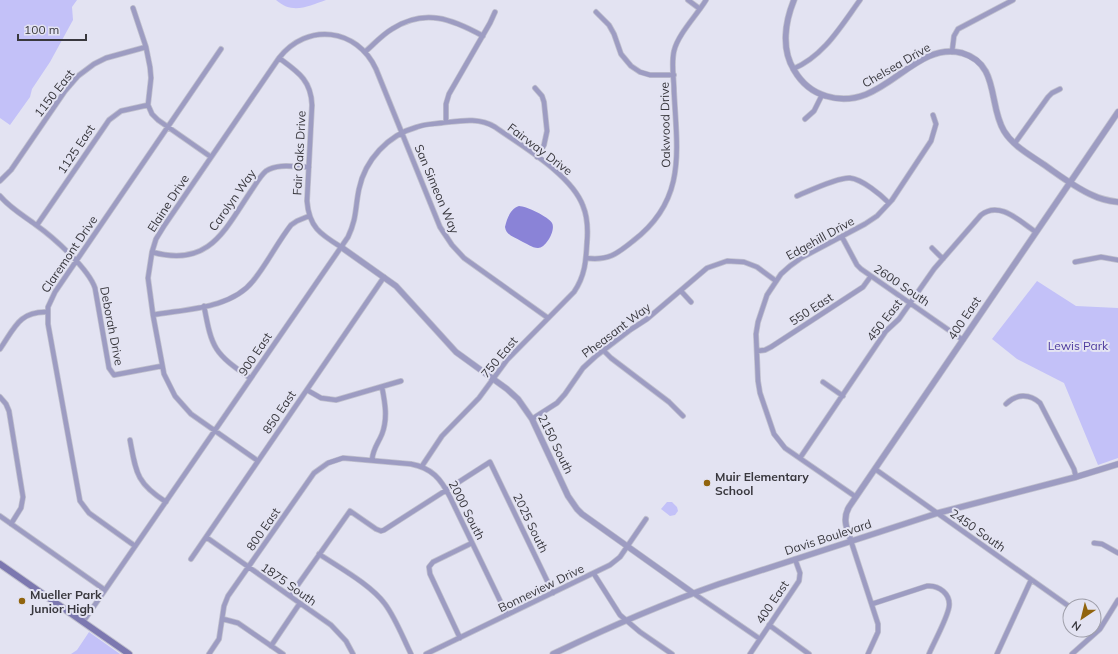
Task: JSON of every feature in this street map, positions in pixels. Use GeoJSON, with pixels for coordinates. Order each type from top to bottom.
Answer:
{"type":"FeatureCollection","features":[{"type":"Feature","properties":{"kind":"main road"},"geometry":{"type":"LineString","coordinates":[[0,564],[129,654]]}},
{"type":"Feature","properties":{"kind":"street"},"geometry":{"type":"LineString","coordinates":[[688,0],[700,9]]}},
{"type":"Feature","properties":{"kind":"street","name":"Oakwood Drive"},"geometry":{"type":"LineString","coordinates":[[586,258],[602,259],[611,257],[620,252],[649,228],[658,217],[666,202],[675,176],[677,157],[673,60],[676,46],[681,35],[706,0]]}},
{"type":"Feature","properties":{"kind":"street","name":"Chelsea Drive"},"geometry":{"type":"LineString","coordinates":[[794,0],[788,17],[786,37],[787,54],[794,69],[806,85],[822,95],[844,99],[864,96],[874,92],[928,57],[942,52],[952,52],[969,56],[980,64],[985,71],[991,84],[997,115],[1001,125],[1006,134],[1015,143],[1070,183],[1098,197],[1118,202]]}},
{"type":"Feature","properties":{"kind":"street"},"geometry":{"type":"LineString","coordinates":[[794,69],[806,63],[822,50],[860,0]]}},
{"type":"Feature","properties":{"kind":"street"},"geometry":{"type":"LineString","coordinates":[[952,52],[954,36],[958,29],[1013,0]]}},
{"type":"Feature","properties":{"kind":"street"},"geometry":{"type":"LineString","coordinates":[[133,8],[146,47],[151,73],[148,105],[154,117],[211,157]]}},
{"type":"Feature","properties":{"kind":"street"},"geometry":{"type":"LineString","coordinates":[[446,122],[446,104],[449,94],[483,36],[495,12]]}},
{"type":"Feature","properties":{"kind":"street"},"geometry":{"type":"LineString","coordinates":[[596,12],[609,25],[621,54],[631,66],[640,72],[650,75],[674,75]]}},
{"type":"Feature","properties":{"kind":"street"},"geometry":{"type":"LineString","coordinates":[[366,52],[392,29],[408,21],[420,18],[449,20],[483,36]]}},
{"type":"Feature","properties":{"kind":"street","name":"Elaine Drive"},"geometry":{"type":"LineString","coordinates":[[258,462],[196,419],[180,403],[167,382],[162,366],[148,278],[152,252],[156,239],[164,226],[279,58],[287,49],[296,42],[317,35],[332,35],[354,42],[366,52]]}},
{"type":"Feature","properties":{"kind":"street","name":"1150 East"},"geometry":{"type":"LineString","coordinates":[[0,181],[10,170],[65,91],[78,76],[94,64],[106,58],[146,47]]}},
{"type":"Feature","properties":{"kind":"street","name":"Claremont Drive"},"geometry":{"type":"LineString","coordinates":[[135,546],[89,513],[80,501],[65,423],[47,312],[52,296],[221,49]]}},
{"type":"Feature","properties":{"kind":"street","name":"San Simeon Way"},"geometry":{"type":"LineString","coordinates":[[366,52],[374,64],[440,227],[452,245],[464,258],[548,318]]}},
{"type":"Feature","properties":{"kind":"street","name":"Fair Oaks Drive"},"geometry":{"type":"LineString","coordinates":[[279,58],[301,74],[308,85],[310,92],[312,105],[307,201],[309,216],[320,233],[340,247]]}},
{"type":"Feature","properties":{"kind":"street"},"geometry":{"type":"LineString","coordinates":[[535,88],[542,96],[544,102],[547,131],[544,146],[537,157]]}},
{"type":"Feature","properties":{"kind":"street"},"geometry":{"type":"LineString","coordinates":[[1015,143],[1048,96],[1060,89]]}},
{"type":"Feature","properties":{"kind":"street"},"geometry":{"type":"LineString","coordinates":[[805,119],[814,111],[822,95]]}},
{"type":"Feature","properties":{"kind":"street","name":"1125 East"},"geometry":{"type":"LineString","coordinates":[[37,225],[109,120],[122,111],[148,105]]}},
{"type":"Feature","properties":{"kind":"street","name":"400 East"},"geometry":{"type":"LineString","coordinates":[[851,541],[845,522],[845,516],[856,497],[1118,112]]}},
{"type":"Feature","properties":{"kind":"street","name":"Edgehill Drive"},"geometry":{"type":"LineString","coordinates":[[856,497],[781,443],[772,429],[759,387],[757,328],[759,316],[767,295],[785,270],[795,262],[871,220],[889,203],[931,141],[936,124],[933,115]]}},
{"type":"Feature","properties":{"kind":"street","name":"Fairway Drive"},"geometry":{"type":"LineString","coordinates":[[446,122],[472,120],[486,123],[495,127],[566,180],[575,189],[581,200],[587,218],[586,258]]}},
{"type":"Feature","properties":{"kind":"street","name":"900 East"},"geometry":{"type":"LineString","coordinates":[[83,622],[348,237],[355,219],[359,190],[366,168],[381,148],[390,140],[402,133],[419,126],[446,122]]}},
{"type":"Feature","properties":{"kind":"street","name":"Carolyn Way"},"geometry":{"type":"LineString","coordinates":[[152,252],[161,255],[184,256],[205,249],[220,236],[266,171],[276,166],[309,167]]}},
{"type":"Feature","properties":{"kind":"street"},"geometry":{"type":"LineString","coordinates":[[797,196],[844,178],[850,178],[859,180],[882,196],[889,203]]}},
{"type":"Feature","properties":{"kind":"street"},"geometry":{"type":"LineString","coordinates":[[0,196],[10,206],[50,236],[76,261]]}},
{"type":"Feature","properties":{"kind":"street","name":"450 East"},"geometry":{"type":"LineString","coordinates":[[800,458],[886,332],[899,319],[930,275],[981,215],[989,210],[998,209],[1004,211],[1036,232]]}},
{"type":"Feature","properties":{"kind":"street"},"geometry":{"type":"LineString","coordinates":[[153,315],[230,300],[245,290],[253,281],[291,226],[297,221],[309,216]]}},
{"type":"Feature","properties":{"kind":"street","name":"2600 South"},"geometry":{"type":"LineString","coordinates":[[842,236],[857,265],[963,340]]}},
{"type":"Feature","properties":{"kind":"street","name":"2150 South"},"geometry":{"type":"LineString","coordinates":[[340,247],[384,276],[401,290],[456,352],[518,399],[532,419],[572,503],[582,514],[760,639]]}},
{"type":"Feature","properties":{"kind":"street"},"geometry":{"type":"LineString","coordinates":[[932,248],[943,259]]}},
{"type":"Feature","properties":{"kind":"street"},"geometry":{"type":"LineString","coordinates":[[1075,262],[1101,257],[1118,260]]}},
{"type":"Feature","properties":{"kind":"street","name":"750 East"},"geometry":{"type":"LineString","coordinates":[[422,466],[442,436],[480,398],[507,360],[578,286],[584,274],[586,258]]}},
{"type":"Feature","properties":{"kind":"street","name":"Deborah Drive"},"geometry":{"type":"LineString","coordinates":[[76,261],[87,273],[95,288],[109,368],[112,374],[114,375],[162,366]]}},
{"type":"Feature","properties":{"kind":"street","name":"Pheasant Way"},"geometry":{"type":"LineString","coordinates":[[532,419],[557,403],[583,368],[603,350],[647,319],[707,268],[727,261],[749,263],[776,281]]}},
{"type":"Feature","properties":{"kind":"street","name":"850 East"},"geometry":{"type":"LineString","coordinates":[[191,559],[384,276]]}},
{"type":"Feature","properties":{"kind":"street","name":"550 East"},"geometry":{"type":"LineString","coordinates":[[757,351],[765,350],[770,347],[863,287],[871,276]]}},
{"type":"Feature","properties":{"kind":"street"},"geometry":{"type":"LineString","coordinates":[[681,291],[692,302]]}},
{"type":"Feature","properties":{"kind":"street"},"geometry":{"type":"LineString","coordinates":[[204,306],[210,334],[216,348],[225,360],[250,378]]}},
{"type":"Feature","properties":{"kind":"street"},"geometry":{"type":"LineString","coordinates":[[0,349],[24,316],[37,312],[47,312]]}},
{"type":"Feature","properties":{"kind":"street"},"geometry":{"type":"LineString","coordinates":[[603,350],[611,358],[669,402],[683,416]]}},
{"type":"Feature","properties":{"kind":"street"},"geometry":{"type":"LineString","coordinates":[[307,390],[317,397],[332,400],[344,399],[401,381]]}},
{"type":"Feature","properties":{"kind":"street"},"geometry":{"type":"LineString","coordinates":[[823,382],[842,396]]}},
{"type":"Feature","properties":{"kind":"street"},"geometry":{"type":"LineString","coordinates":[[382,387],[386,408],[385,422],[381,436],[374,448],[372,460],[422,466]]}},
{"type":"Feature","properties":{"kind":"street"},"geometry":{"type":"LineString","coordinates":[[1006,404],[1014,398],[1025,395],[1040,403],[1074,469],[1076,477]]}},
{"type":"Feature","properties":{"kind":"street"},"geometry":{"type":"LineString","coordinates":[[0,397],[6,404],[9,411],[23,491],[21,508],[11,524]]}},
{"type":"Feature","properties":{"kind":"street"},"geometry":{"type":"LineString","coordinates":[[130,440],[135,468],[139,479],[150,491],[166,502]]}},
{"type":"Feature","properties":{"kind":"street","name":"800 East"},"geometry":{"type":"LineString","coordinates":[[209,654],[219,639],[226,600],[308,481],[318,469],[328,463],[343,458],[372,460]]}},
{"type":"Feature","properties":{"kind":"street","name":"2025 South"},"geometry":{"type":"LineString","coordinates":[[446,490],[490,462],[553,593]]}},
{"type":"Feature","properties":{"kind":"street","name":"Davis Boulevard"},"geometry":{"type":"LineString","coordinates":[[553,654],[626,620],[693,593],[938,513],[1076,477],[1118,464]]}},
{"type":"Feature","properties":{"kind":"street","name":"2000 South"},"geometry":{"type":"LineString","coordinates":[[422,466],[434,474],[446,490],[507,615]]}},
{"type":"Feature","properties":{"kind":"street","name":"2450 South"},"geometry":{"type":"LineString","coordinates":[[875,469],[1062,601]]}},
{"type":"Feature","properties":{"kind":"street"},"geometry":{"type":"LineString","coordinates":[[290,596],[350,511],[381,531],[446,490]]}},
{"type":"Feature","properties":{"kind":"street"},"geometry":{"type":"LineString","coordinates":[[0,516],[105,590]]}},
{"type":"Feature","properties":{"kind":"street","name":"Bonneview Drive"},"geometry":{"type":"LineString","coordinates":[[426,654],[594,574],[616,561],[646,519]]}},
{"type":"Feature","properties":{"kind":"street","name":"1875 South"},"geometry":{"type":"LineString","coordinates":[[206,537],[337,630],[346,641],[353,654]]}},
{"type":"Feature","properties":{"kind":"street"},"geometry":{"type":"LineString","coordinates":[[851,541],[878,624],[878,629],[868,654]]}},
{"type":"Feature","properties":{"kind":"street"},"geometry":{"type":"LineString","coordinates":[[460,638],[428,567],[433,562],[472,543]]}},
{"type":"Feature","properties":{"kind":"street"},"geometry":{"type":"LineString","coordinates":[[1094,543],[1102,544],[1118,554]]}},
{"type":"Feature","properties":{"kind":"street"},"geometry":{"type":"LineString","coordinates":[[319,554],[370,589],[382,600],[391,613],[410,654]]}},
{"type":"Feature","properties":{"kind":"street","name":"400 East"},"geometry":{"type":"LineString","coordinates":[[750,654],[799,581],[800,573],[796,559]]}},
{"type":"Feature","properties":{"kind":"street"},"geometry":{"type":"LineString","coordinates":[[594,574],[620,615],[640,632],[672,654]]}},
{"type":"Feature","properties":{"kind":"street"},"geometry":{"type":"LineString","coordinates":[[997,654],[1032,580]]}},
{"type":"Feature","properties":{"kind":"street"},"geometry":{"type":"LineString","coordinates":[[872,604],[927,586],[936,587],[941,590],[948,597],[949,606],[929,654]]}},
{"type":"Feature","properties":{"kind":"street"},"geometry":{"type":"LineString","coordinates":[[1102,625],[1118,600]]}},
{"type":"Feature","properties":{"kind":"street"},"geometry":{"type":"LineString","coordinates":[[271,646],[300,603]]}},
{"type":"Feature","properties":{"kind":"street"},"geometry":{"type":"LineString","coordinates":[[223,620],[236,622],[283,654]]}},
{"type":"Feature","properties":{"kind":"street"},"geometry":{"type":"LineString","coordinates":[[769,625],[809,654]]}},
{"type":"Feature","properties":{"kind":"street"},"geometry":{"type":"LineString","coordinates":[[1072,654],[1089,638]]}},
{"type":"Feature","properties":{"kind":"green space"},"geometry":{"type":"Polygon","coordinates":[[[0,0],[77,0],[72,7],[73,20],[50,62],[32,89],[30,97],[10,125],[0,118],[0,0]]]}},
{"type":"Feature","properties":{"kind":"green space"},"geometry":{"type":"Polygon","coordinates":[[[276,0],[326,0],[307,7],[295,8],[282,5],[276,0]]]}},
{"type":"Feature","properties":{"kind":"green space","name":"Lewis Park"},"geometry":{"type":"Polygon","coordinates":[[[1037,281],[1076,306],[1118,308],[1118,458],[1098,465],[1064,383],[1017,359],[992,339],[1037,281]]]}},
{"type":"Feature","properties":{"kind":"green space"},"geometry":{"type":"Polygon","coordinates":[[[667,502],[672,502],[677,507],[678,511],[675,515],[670,516],[661,509],[667,502]]]}},
{"type":"Feature","properties":{"kind":"green space"},"geometry":{"type":"Polygon","coordinates":[[[89,632],[120,654],[71,654],[77,650],[89,632]]]}},
{"type":"Feature","properties":{"kind":"shaded area"},"geometry":{"type":"Polygon","coordinates":[[[519,206],[537,212],[552,223],[553,230],[550,238],[541,247],[536,248],[529,245],[511,236],[507,232],[505,227],[509,215],[513,209],[519,206]]]}},
{"type":"Feature","properties":{"kind":"place","name":"Muir Elementary School"},"geometry":{"type":"Point","coordinates":[707,483]}},
{"type":"Feature","properties":{"kind":"place","name":"Mueller Park Junior High"},"geometry":{"type":"Point","coordinates":[22,601]}}]}
